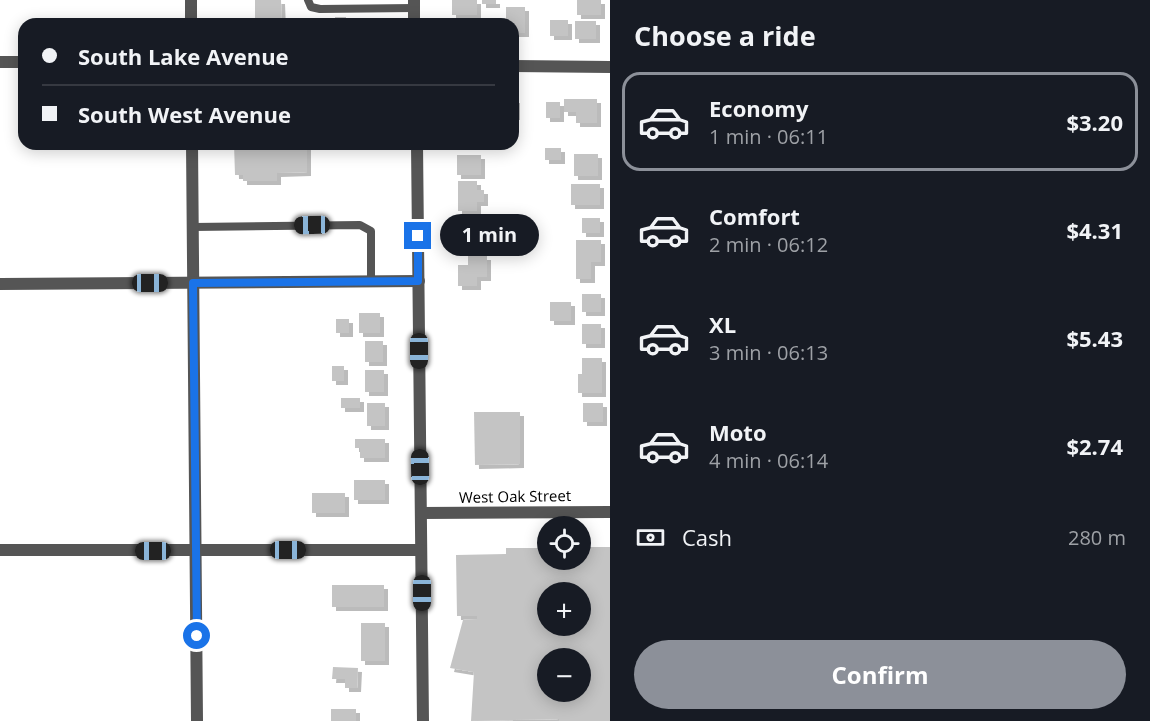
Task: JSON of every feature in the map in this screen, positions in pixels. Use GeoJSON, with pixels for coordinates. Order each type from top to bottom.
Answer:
{"type":"FeatureCollection","features":[{"type":"Feature","properties":{"kind":"street"},"geometry":{"type":"LineString","coordinates":[[191,0],[191,18]]}},
{"type":"Feature","properties":{"kind":"street"},"geometry":{"type":"LineString","coordinates":[[0,62],[18,62]]}},
{"type":"Feature","properties":{"kind":"street"},"geometry":{"type":"LineString","coordinates":[[519,66],[610,67]]}},
{"type":"Feature","properties":{"kind":"street"},"geometry":{"type":"LineString","coordinates":[[192,150],[197,721]]}},
{"type":"Feature","properties":{"kind":"street"},"geometry":{"type":"LineString","coordinates":[[417,150],[423,721]]}},
{"type":"Feature","properties":{"kind":"street"},"geometry":{"type":"LineString","coordinates":[[0,284],[418,281]]}},
{"type":"Feature","properties":{"kind":"street","name":"West Oak Street"},"geometry":{"type":"LineString","coordinates":[[421,513],[610,512]]}},
{"type":"Feature","properties":{"kind":"street"},"geometry":{"type":"LineString","coordinates":[[0,550],[421,550]]}},
{"type":"Feature","properties":{"kind":"lane"},"geometry":{"type":"LineString","coordinates":[[308,0],[311,7],[320,9],[365,4],[414,4]]}},
{"type":"Feature","properties":{"kind":"lane"},"geometry":{"type":"LineString","coordinates":[[193,227],[360,225],[371,231],[371,282]]}},
{"type":"Feature","properties":{"kind":"building"},"geometry":{"type":"Polygon","coordinates":[[[255,0],[281,0],[282,18],[255,18],[255,0]]]}},
{"type":"Feature","properties":{"kind":"building"},"geometry":{"type":"Polygon","coordinates":[[[452,0],[477,0],[477,15],[452,15],[452,0]]]}},
{"type":"Feature","properties":{"kind":"building"},"geometry":{"type":"Polygon","coordinates":[[[482,0],[496,0],[496,4],[482,4],[482,0]]]}},
{"type":"Feature","properties":{"kind":"building"},"geometry":{"type":"Polygon","coordinates":[[[577,0],[601,0],[601,15],[577,15],[577,0]]]}},
{"type":"Feature","properties":{"kind":"building"},"geometry":{"type":"Polygon","coordinates":[[[506,7],[525,7],[525,33],[519,33],[519,18],[506,18],[506,7]]]}},
{"type":"Feature","properties":{"kind":"building"},"geometry":{"type":"Polygon","coordinates":[[[550,20],[568,20],[568,36],[550,36],[550,20]]]}},
{"type":"Feature","properties":{"kind":"building"},"geometry":{"type":"Polygon","coordinates":[[[575,21],[596,21],[596,39],[575,39],[575,21]]]}},
{"type":"Feature","properties":{"kind":"building"},"geometry":{"type":"Polygon","coordinates":[[[564,99],[597,99],[597,123],[576,123],[576,112],[564,112],[564,99]]]}},
{"type":"Feature","properties":{"kind":"building"},"geometry":{"type":"Polygon","coordinates":[[[546,102],[560,102],[560,118],[546,118],[546,102]]]}},
{"type":"Feature","properties":{"kind":"building"},"geometry":{"type":"Polygon","coordinates":[[[545,148],[561,148],[561,160],[545,160],[545,148]]]}},
{"type":"Feature","properties":{"kind":"building"},"geometry":{"type":"Polygon","coordinates":[[[234,150],[307,150],[307,172],[277,173],[277,181],[243,181],[243,175],[235,175],[234,150]]]}},
{"type":"Feature","properties":{"kind":"building"},"geometry":{"type":"Polygon","coordinates":[[[574,154],[598,154],[598,176],[574,176],[574,154]]]}},
{"type":"Feature","properties":{"kind":"building"},"geometry":{"type":"Polygon","coordinates":[[[457,155],[481,155],[481,175],[457,175],[457,155]]]}},
{"type":"Feature","properties":{"kind":"building"},"geometry":{"type":"Polygon","coordinates":[[[458,181],[477,181],[477,190],[484,190],[484,202],[477,202],[477,211],[458,211],[458,181]]]}},
{"type":"Feature","properties":{"kind":"building"},"geometry":{"type":"Polygon","coordinates":[[[571,184],[600,184],[600,205],[571,205],[571,184]]]}},
{"type":"Feature","properties":{"kind":"building"},"geometry":{"type":"Polygon","coordinates":[[[582,218],[600,218],[600,233],[582,233],[582,218]]]}},
{"type":"Feature","properties":{"kind":"building"},"geometry":{"type":"Polygon","coordinates":[[[459,228],[486,228],[486,248],[459,248],[459,228]]]}},
{"type":"Feature","properties":{"kind":"building"},"geometry":{"type":"Polygon","coordinates":[[[576,240],[601,240],[601,262],[591,262],[591,279],[576,279],[576,240]]]}},
{"type":"Feature","properties":{"kind":"building"},"geometry":{"type":"Polygon","coordinates":[[[468,256],[487,256],[487,277],[477,277],[477,286],[458,286],[458,265],[468,265],[468,256]]]}},
{"type":"Feature","properties":{"kind":"building"},"geometry":{"type":"Polygon","coordinates":[[[582,294],[601,294],[601,312],[582,312],[582,294]]]}},
{"type":"Feature","properties":{"kind":"building"},"geometry":{"type":"Polygon","coordinates":[[[550,302],[571,302],[571,321],[550,321],[550,302]]]}},
{"type":"Feature","properties":{"kind":"building"},"geometry":{"type":"Polygon","coordinates":[[[359,313],[380,313],[380,333],[359,333],[359,313]]]}},
{"type":"Feature","properties":{"kind":"building"},"geometry":{"type":"Polygon","coordinates":[[[336,319],[349,319],[349,333],[336,333],[336,319]]]}},
{"type":"Feature","properties":{"kind":"building"},"geometry":{"type":"Polygon","coordinates":[[[582,324],[601,324],[601,344],[582,344],[582,324]]]}},
{"type":"Feature","properties":{"kind":"building"},"geometry":{"type":"Polygon","coordinates":[[[365,341],[383,341],[383,362],[365,362],[365,341]]]}},
{"type":"Feature","properties":{"kind":"building"},"geometry":{"type":"Polygon","coordinates":[[[582,358],[602,358],[602,393],[578,393],[578,374],[582,374],[582,358]]]}},
{"type":"Feature","properties":{"kind":"building"},"geometry":{"type":"Polygon","coordinates":[[[332,366],[344,366],[344,381],[332,381],[332,366]]]}},
{"type":"Feature","properties":{"kind":"building"},"geometry":{"type":"Polygon","coordinates":[[[365,370],[384,370],[384,392],[365,392],[365,370]]]}},
{"type":"Feature","properties":{"kind":"building"},"geometry":{"type":"Polygon","coordinates":[[[341,398],[360,398],[360,408],[341,408],[341,398]]]}},
{"type":"Feature","properties":{"kind":"building"},"geometry":{"type":"Polygon","coordinates":[[[367,403],[385,403],[385,426],[367,426],[367,403]]]}},
{"type":"Feature","properties":{"kind":"building"},"geometry":{"type":"Polygon","coordinates":[[[583,403],[603,403],[603,422],[583,422],[583,403]]]}},
{"type":"Feature","properties":{"kind":"building"},"geometry":{"type":"Polygon","coordinates":[[[474,412],[520,412],[520,464],[475,465],[474,412]]]}},
{"type":"Feature","properties":{"kind":"building"},"geometry":{"type":"Polygon","coordinates":[[[355,439],[385,439],[385,458],[360,458],[360,448],[355,448],[355,439]]]}},
{"type":"Feature","properties":{"kind":"building"},"geometry":{"type":"Polygon","coordinates":[[[354,480],[385,480],[385,500],[354,500],[354,480]]]}},
{"type":"Feature","properties":{"kind":"building"},"geometry":{"type":"Polygon","coordinates":[[[312,493],[345,493],[345,513],[312,513],[312,493]]]}},
{"type":"Feature","properties":{"kind":"building"},"geometry":{"type":"Polygon","coordinates":[[[591,547],[610,547],[610,721],[559,721],[559,719],[471,721],[474,672],[450,668],[463,620],[477,619],[477,616],[457,616],[456,555],[506,554],[506,548],[537,548],[537,570],[591,570],[591,547]]]}},
{"type":"Feature","properties":{"kind":"building"},"geometry":{"type":"Polygon","coordinates":[[[332,585],[384,585],[384,607],[332,607],[332,585]]]}},
{"type":"Feature","properties":{"kind":"building"},"geometry":{"type":"Polygon","coordinates":[[[361,623],[385,623],[385,661],[361,661],[361,623]]]}},
{"type":"Feature","properties":{"kind":"building"},"geometry":{"type":"Polygon","coordinates":[[[333,667],[358,668],[357,688],[345,688],[345,679],[332,679],[333,667]]]}},
{"type":"Feature","properties":{"kind":"building"},"geometry":{"type":"Polygon","coordinates":[[[331,709],[356,709],[356,721],[331,721],[331,709]]]}},
{"type":"Feature","properties":{"kind":"route"},"geometry":{"type":"LineString","coordinates":[[197,636],[193,283],[418,281],[418,236]]}}]}
